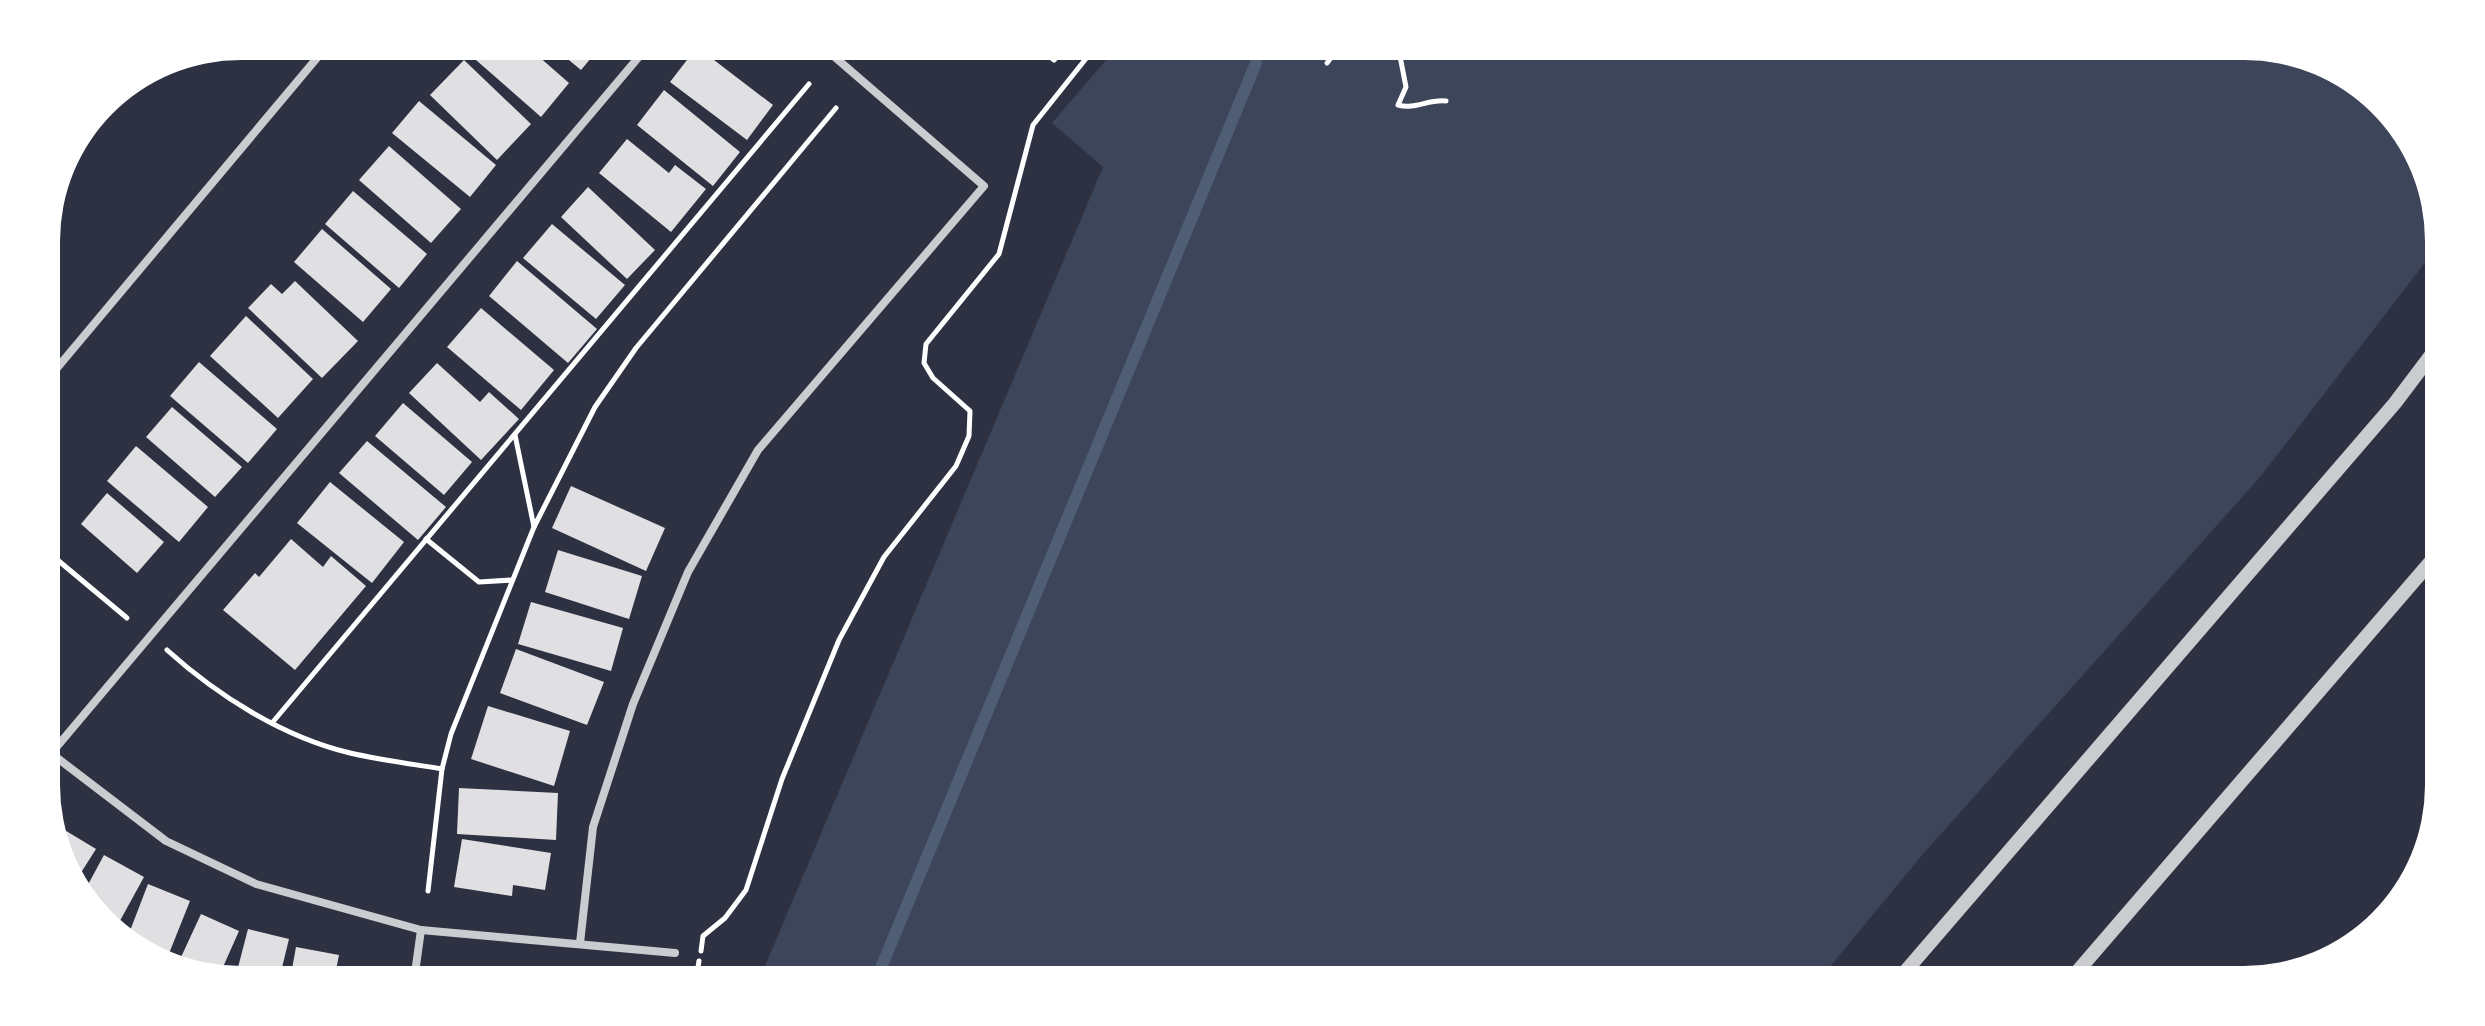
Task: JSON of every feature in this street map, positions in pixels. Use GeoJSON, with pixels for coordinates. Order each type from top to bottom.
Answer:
{"type":"FeatureCollection","features":[{"type":"Feature","properties":{"kind":"street"},"geometry":{"type":"LineString","coordinates":[[60,364],[315,60]]}},
{"type":"Feature","properties":{"kind":"street"},"geometry":{"type":"LineString","coordinates":[[60,743],[636,60]]}},
{"type":"Feature","properties":{"kind":"street"},"geometry":{"type":"LineString","coordinates":[[580,943],[593,827],[633,704],[688,572],[758,450],[984,186],[838,60]]}},
{"type":"Feature","properties":{"kind":"street"},"geometry":{"type":"LineString","coordinates":[[1910,966],[2385,416],[2425,363]]}},
{"type":"Feature","properties":{"kind":"street"},"geometry":{"type":"LineString","coordinates":[[2082,966],[2425,568]]}},
{"type":"Feature","properties":{"kind":"street"},"geometry":{"type":"LineString","coordinates":[[60,762],[166,841],[256,884],[421,930],[675,953]]}},
{"type":"Feature","properties":{"kind":"street"},"geometry":{"type":"LineString","coordinates":[[416,966],[421,930]]}},
{"type":"Feature","properties":{"kind":"path"},"geometry":{"type":"LineString","coordinates":[[698,966],[703,936],[725,918],[746,890],[782,779],[839,640],[884,557],[956,466],[969,436],[970,411],[933,378],[924,363],[926,344],[999,254],[1033,125],[1084,60]]}},
{"type":"Feature","properties":{"kind":"path"},"geometry":{"type":"LineString","coordinates":[[1401,60],[1406,87],[1398,105],[1409,108],[1430,101],[1446,101]]}},
{"type":"Feature","properties":{"kind":"path"},"geometry":{"type":"LineString","coordinates":[[272,723],[809,84]]}},
{"type":"Feature","properties":{"kind":"path"},"geometry":{"type":"LineString","coordinates":[[428,891],[442,769],[451,734],[534,527],[595,407],[636,348],[836,108]]}},
{"type":"Feature","properties":{"kind":"path"},"geometry":{"type":"LineString","coordinates":[[515,434],[534,527]]}},
{"type":"Feature","properties":{"kind":"path"},"geometry":{"type":"LineString","coordinates":[[426,539],[479,582],[512,580]]}},
{"type":"Feature","properties":{"kind":"path"},"geometry":{"type":"LineString","coordinates":[[60,562],[127,618]]}},
{"type":"Feature","properties":{"kind":"path"},"geometry":{"type":"LineString","coordinates":[[166,650],[190,671],[272,723],[349,753],[442,769]]}},
{"type":"Feature","properties":{"kind":"shaded area"},"geometry":{"type":"Polygon","coordinates":[[[1106,60],[2244,60],[2279,63],[2324,79],[2354,97],[2388,131],[2401,151],[2419,194],[2425,263],[2261,476],[1923,854],[1831,966],[765,966],[1103,167],[1052,123],[1106,60]]]}},
{"type":"Feature","properties":{"kind":"building"},"geometry":{"type":"Polygon","coordinates":[[[464,60],[531,124],[497,160],[430,95],[464,60]]]}},
{"type":"Feature","properties":{"kind":"building"},"geometry":{"type":"Polygon","coordinates":[[[476,60],[543,60],[569,83],[541,117],[476,60]]]}},
{"type":"Feature","properties":{"kind":"building"},"geometry":{"type":"Polygon","coordinates":[[[569,60],[589,60],[581,70],[569,60]]]}},
{"type":"Feature","properties":{"kind":"building"},"geometry":{"type":"Polygon","coordinates":[[[687,60],[714,60],[773,105],[747,140],[670,82],[687,60]]]}},
{"type":"Feature","properties":{"kind":"building"},"geometry":{"type":"Polygon","coordinates":[[[664,90],[740,152],[713,186],[637,125],[664,90]]]}},
{"type":"Feature","properties":{"kind":"building"},"geometry":{"type":"Polygon","coordinates":[[[419,101],[496,165],[470,197],[392,133],[419,101]]]}},
{"type":"Feature","properties":{"kind":"building"},"geometry":{"type":"Polygon","coordinates":[[[627,139],[669,173],[675,165],[706,189],[671,232],[599,173],[627,139]]]}},
{"type":"Feature","properties":{"kind":"building"},"geometry":{"type":"Polygon","coordinates":[[[389,146],[461,209],[431,243],[359,180],[389,146]]]}},
{"type":"Feature","properties":{"kind":"building"},"geometry":{"type":"Polygon","coordinates":[[[588,187],[655,250],[627,279],[561,217],[588,187]]]}},
{"type":"Feature","properties":{"kind":"building"},"geometry":{"type":"Polygon","coordinates":[[[353,191],[427,254],[399,288],[325,224],[353,191]]]}},
{"type":"Feature","properties":{"kind":"building"},"geometry":{"type":"Polygon","coordinates":[[[552,224],[625,285],[596,319],[523,258],[552,224]]]}},
{"type":"Feature","properties":{"kind":"building"},"geometry":{"type":"Polygon","coordinates":[[[322,229],[391,289],[363,322],[294,262],[322,229]]]}},
{"type":"Feature","properties":{"kind":"building"},"geometry":{"type":"Polygon","coordinates":[[[517,261],[597,329],[568,363],[489,296],[517,261]]]}},
{"type":"Feature","properties":{"kind":"building"},"geometry":{"type":"Polygon","coordinates":[[[295,281],[358,341],[322,378],[248,308],[271,284],[282,294],[295,281]]]}},
{"type":"Feature","properties":{"kind":"building"},"geometry":{"type":"Polygon","coordinates":[[[481,308],[554,370],[521,410],[447,347],[481,308]]]}},
{"type":"Feature","properties":{"kind":"building"},"geometry":{"type":"Polygon","coordinates":[[[246,316],[313,379],[278,418],[210,356],[246,316]]]}},
{"type":"Feature","properties":{"kind":"building"},"geometry":{"type":"Polygon","coordinates":[[[199,362],[277,429],[248,463],[170,396],[199,362]]]}},
{"type":"Feature","properties":{"kind":"building"},"geometry":{"type":"Polygon","coordinates":[[[437,363],[480,402],[489,392],[519,419],[481,460],[409,393],[437,363]]]}},
{"type":"Feature","properties":{"kind":"building"},"geometry":{"type":"Polygon","coordinates":[[[403,403],[472,462],[444,495],[375,436],[403,403]]]}},
{"type":"Feature","properties":{"kind":"building"},"geometry":{"type":"Polygon","coordinates":[[[172,407],[242,467],[215,497],[146,437],[172,407]]]}},
{"type":"Feature","properties":{"kind":"building"},"geometry":{"type":"Polygon","coordinates":[[[367,441],[446,507],[418,540],[339,473],[367,441]]]}},
{"type":"Feature","properties":{"kind":"building"},"geometry":{"type":"Polygon","coordinates":[[[136,446],[208,507],[179,542],[107,481],[136,446]]]}},
{"type":"Feature","properties":{"kind":"building"},"geometry":{"type":"Polygon","coordinates":[[[330,482],[404,542],[372,583],[297,523],[330,482]]]}},
{"type":"Feature","properties":{"kind":"building"},"geometry":{"type":"Polygon","coordinates":[[[571,486],[665,528],[646,571],[552,528],[571,486]]]}},
{"type":"Feature","properties":{"kind":"building"},"geometry":{"type":"Polygon","coordinates":[[[107,493],[164,542],[137,573],[81,524],[107,493]]]}},
{"type":"Feature","properties":{"kind":"building"},"geometry":{"type":"Polygon","coordinates":[[[291,539],[323,567],[331,556],[366,586],[295,670],[223,610],[255,573],[259,577],[291,539]]]}},
{"type":"Feature","properties":{"kind":"building"},"geometry":{"type":"Polygon","coordinates":[[[558,550],[642,576],[629,619],[545,592],[558,550]]]}},
{"type":"Feature","properties":{"kind":"building"},"geometry":{"type":"Polygon","coordinates":[[[531,602],[623,628],[611,671],[518,644],[531,602]]]}},
{"type":"Feature","properties":{"kind":"building"},"geometry":{"type":"Polygon","coordinates":[[[516,649],[604,682],[587,725],[500,693],[516,649]]]}},
{"type":"Feature","properties":{"kind":"building"},"geometry":{"type":"Polygon","coordinates":[[[488,706],[570,731],[554,786],[471,759],[488,706]]]}},
{"type":"Feature","properties":{"kind":"building"},"geometry":{"type":"Polygon","coordinates":[[[459,788],[558,793],[556,840],[457,834],[459,788]]]}},
{"type":"Feature","properties":{"kind":"building"},"geometry":{"type":"Polygon","coordinates":[[[66,831],[96,849],[82,871],[66,831]]]}},
{"type":"Feature","properties":{"kind":"building"},"geometry":{"type":"Polygon","coordinates":[[[462,839],[551,853],[545,890],[513,885],[512,896],[454,887],[462,839]]]}},
{"type":"Feature","properties":{"kind":"building"},"geometry":{"type":"Polygon","coordinates":[[[104,855],[144,877],[121,920],[89,882],[104,855]]]}},
{"type":"Feature","properties":{"kind":"building"},"geometry":{"type":"Polygon","coordinates":[[[148,884],[190,901],[170,951],[131,928],[148,884]]]}},
{"type":"Feature","properties":{"kind":"building"},"geometry":{"type":"Polygon","coordinates":[[[201,914],[239,931],[224,965],[182,956],[201,914]]]}},
{"type":"Feature","properties":{"kind":"building"},"geometry":{"type":"Polygon","coordinates":[[[248,929],[289,939],[282,966],[238,966],[248,929]]]}},
{"type":"Feature","properties":{"kind":"building"},"geometry":{"type":"Polygon","coordinates":[[[296,947],[339,955],[337,966],[293,966],[296,947]]]}},
{"type":"Feature","properties":{"kind":"waterway"},"geometry":{"type":"LineString","coordinates":[[882,966],[1256,63]]}}]}
